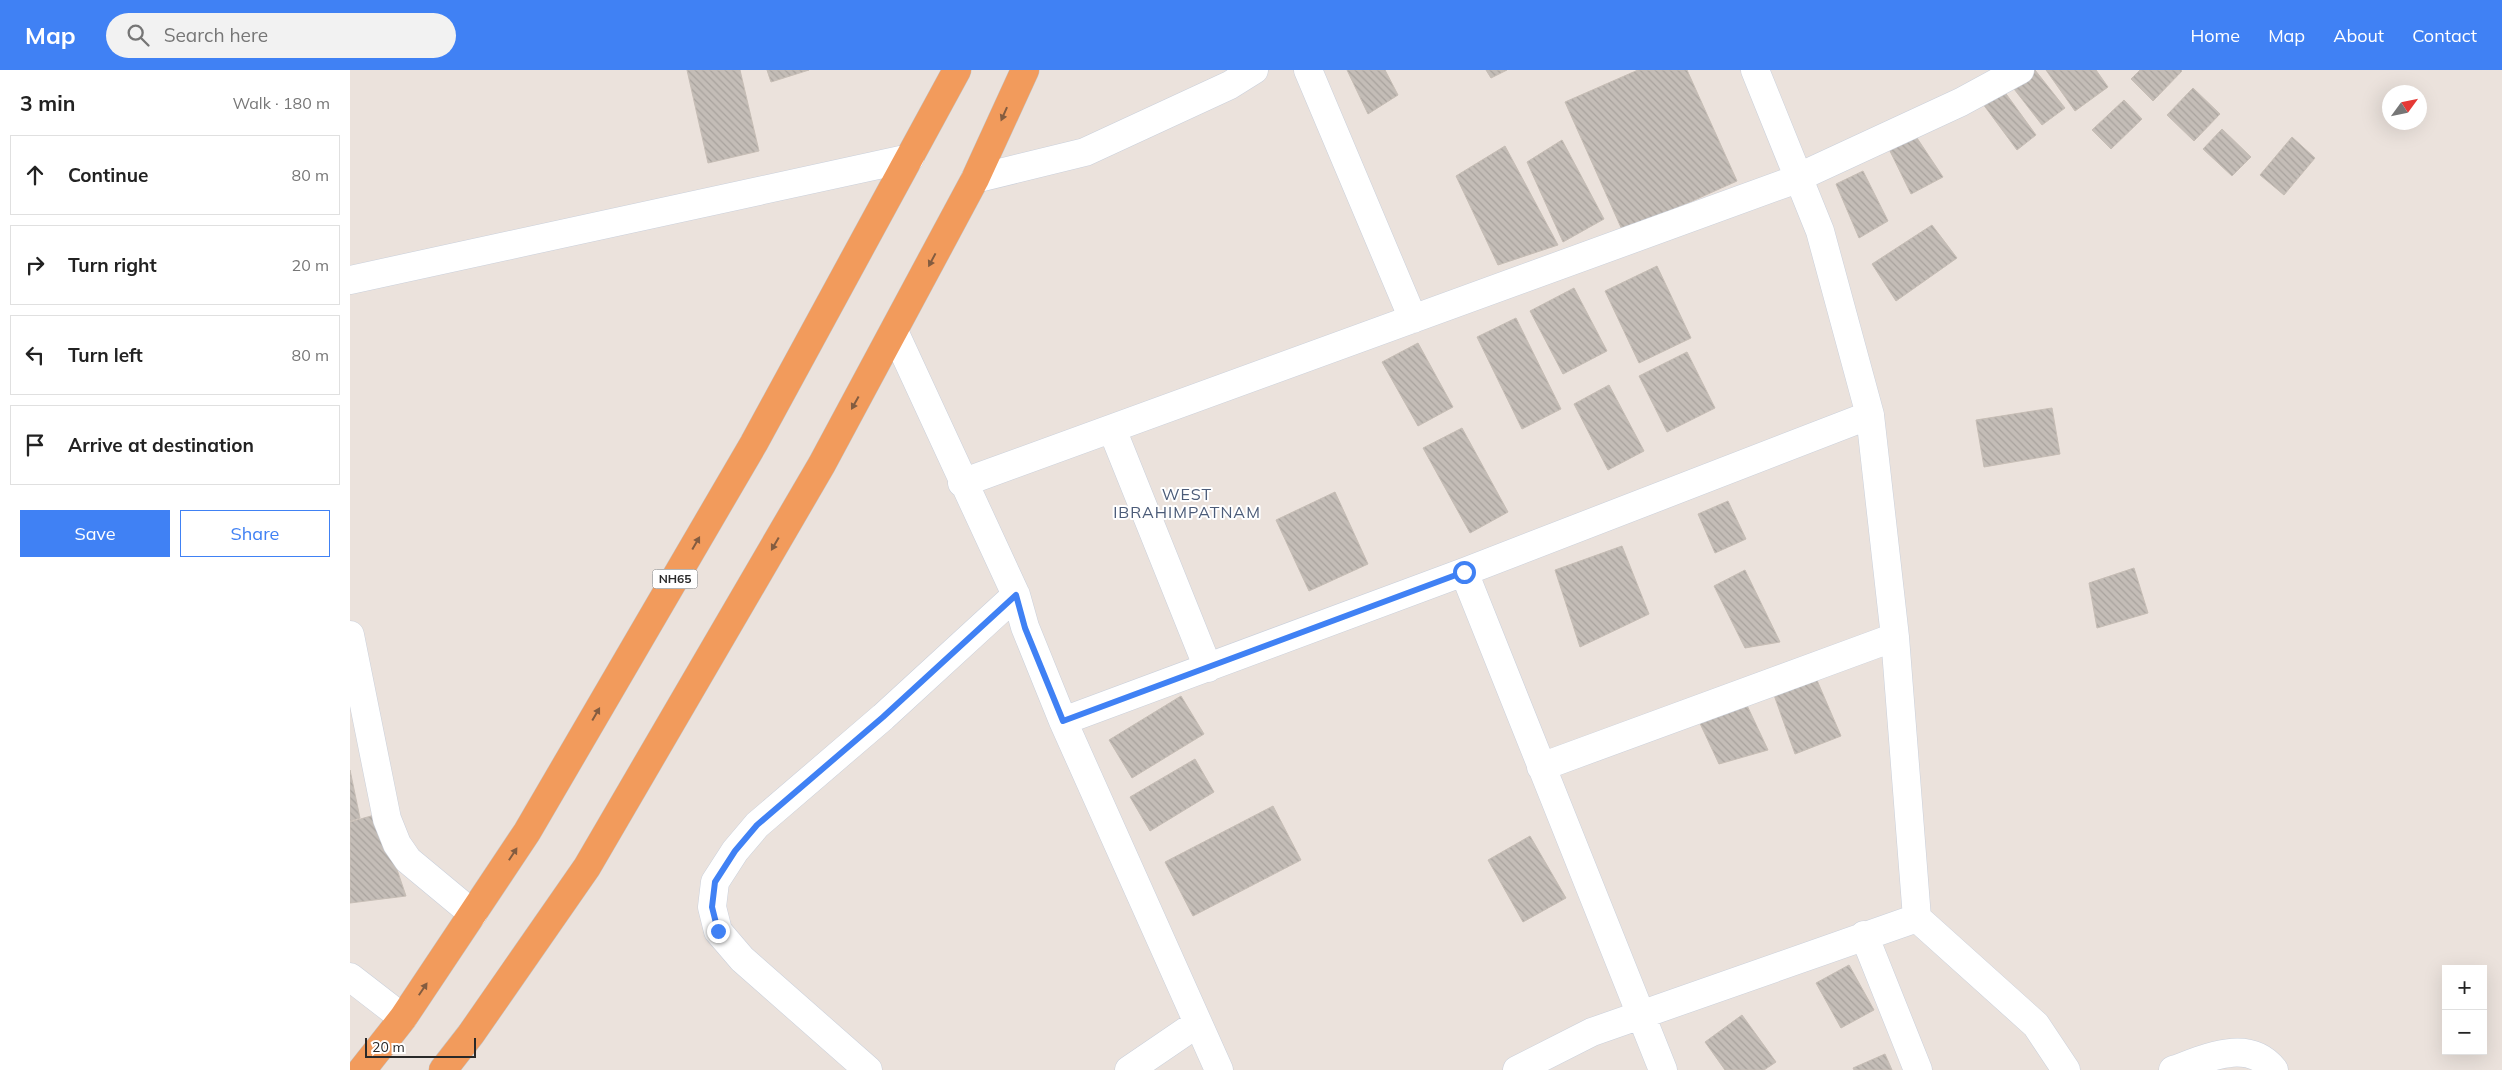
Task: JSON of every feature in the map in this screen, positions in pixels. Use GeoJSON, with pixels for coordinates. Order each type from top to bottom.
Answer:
{"type":"FeatureCollection","features":[{"type":"Feature","properties":{"kind":"highway","name":"NH65"},"geometry":{"type":"LineString","coordinates":[[362,1070],[403,1018],[532,824],[749,452],[957,70]]}},
{"type":"Feature","properties":{"kind":"highway"},"geometry":{"type":"LineString","coordinates":[[443,1070],[471,1034],[587,867],[822,464],[975,179],[1024,70]]}},
{"type":"Feature","properties":{"kind":"street"},"geometry":{"type":"LineString","coordinates":[[975,179],[1085,152],[1230,85],[1254,70]]}},
{"type":"Feature","properties":{"kind":"street"},"geometry":{"type":"LineString","coordinates":[[1308,70],[1412,319]]}},
{"type":"Feature","properties":{"kind":"street"},"geometry":{"type":"LineString","coordinates":[[1754,70],[1820,231],[1870,415],[1895,637],[1917,918],[2036,1025],[2066,1070]]}},
{"type":"Feature","properties":{"kind":"street"},"geometry":{"type":"LineString","coordinates":[[962,483],[1798,178],[1961,102],[2020,70]]}},
{"type":"Feature","properties":{"kind":"street"},"geometry":{"type":"LineString","coordinates":[[350,280],[910,158]]}},
{"type":"Feature","properties":{"kind":"street"},"geometry":{"type":"LineString","coordinates":[[894,331],[962,483],[1016,595],[1025,628],[1063,721],[1219,1070]]}},
{"type":"Feature","properties":{"kind":"street"},"geometry":{"type":"LineString","coordinates":[[1063,721],[1464,572],[1870,415]]}},
{"type":"Feature","properties":{"kind":"street"},"geometry":{"type":"LineString","coordinates":[[1112,429],[1208,668]]}},
{"type":"Feature","properties":{"kind":"street"},"geometry":{"type":"LineString","coordinates":[[1464,572],[1663,1070]]}},
{"type":"Feature","properties":{"kind":"street"},"geometry":{"type":"LineString","coordinates":[[868,1070],[742,959],[718,931],[712,907],[715,882],[735,851],[757,825],[883,717],[1016,595]]}},
{"type":"Feature","properties":{"kind":"street"},"geometry":{"type":"LineString","coordinates":[[350,635],[387,819],[397,844],[408,860],[473,914]]}},
{"type":"Feature","properties":{"kind":"street"},"geometry":{"type":"LineString","coordinates":[[1541,767],[1895,637]]}},
{"type":"Feature","properties":{"kind":"street"},"geometry":{"type":"LineString","coordinates":[[1517,1070],[1592,1032],[1864,935],[1917,918]]}},
{"type":"Feature","properties":{"kind":"street"},"geometry":{"type":"LineString","coordinates":[[1864,935],[1918,1070]]}},
{"type":"Feature","properties":{"kind":"street"},"geometry":{"type":"LineString","coordinates":[[350,977],[403,1018]]}},
{"type":"Feature","properties":{"kind":"street"},"geometry":{"type":"LineString","coordinates":[[1129,1070],[1198,1023]]}},
{"type":"Feature","properties":{"kind":"street"},"geometry":{"type":"LineString","coordinates":[[2173,1070],[2239,1050],[2267,1062],[2274,1070]]}},
{"type":"Feature","properties":{"kind":"building"},"geometry":{"type":"Polygon","coordinates":[[[687,70],[740,70],[759,151],[708,163],[687,70]]]}},
{"type":"Feature","properties":{"kind":"building"},"geometry":{"type":"Polygon","coordinates":[[[767,70],[809,70],[771,82],[767,70]]]}},
{"type":"Feature","properties":{"kind":"building"},"geometry":{"type":"Polygon","coordinates":[[[1347,70],[1385,70],[1398,95],[1368,114],[1347,70]]]}},
{"type":"Feature","properties":{"kind":"building"},"geometry":{"type":"Polygon","coordinates":[[[1486,70],[1507,70],[1491,78],[1486,70]]]}},
{"type":"Feature","properties":{"kind":"building"},"geometry":{"type":"Polygon","coordinates":[[[1638,70],[1687,70],[1737,181],[1623,232],[1565,102],[1638,70]]]}},
{"type":"Feature","properties":{"kind":"building"},"geometry":{"type":"Polygon","coordinates":[[[2035,70],[2065,108],[2042,125],[2011,85],[2035,70]]]}},
{"type":"Feature","properties":{"kind":"building"},"geometry":{"type":"Polygon","coordinates":[[[2046,70],[2096,70],[2108,87],[2075,111],[2046,70]]]}},
{"type":"Feature","properties":{"kind":"building"},"geometry":{"type":"Polygon","coordinates":[[[2140,70],[2182,71],[2153,101],[2131,79],[2140,70]]]}},
{"type":"Feature","properties":{"kind":"building"},"geometry":{"type":"Polygon","coordinates":[[[2193,88],[2220,114],[2194,141],[2167,115],[2193,88]]]}},
{"type":"Feature","properties":{"kind":"building"},"geometry":{"type":"Polygon","coordinates":[[[2004,91],[2036,135],[2017,150],[1983,104],[2004,91]]]}},
{"type":"Feature","properties":{"kind":"building"},"geometry":{"type":"Polygon","coordinates":[[[2124,100],[2142,119],[2111,149],[2092,130],[2124,100]]]}},
{"type":"Feature","properties":{"kind":"building"},"geometry":{"type":"Polygon","coordinates":[[[2222,129],[2251,157],[2232,176],[2203,149],[2222,129]]]}},
{"type":"Feature","properties":{"kind":"building"},"geometry":{"type":"Polygon","coordinates":[[[1915,135],[1943,177],[1911,194],[1889,149],[1915,135]]]}},
{"type":"Feature","properties":{"kind":"building"},"geometry":{"type":"Polygon","coordinates":[[[2292,137],[2315,158],[2284,195],[2260,175],[2292,137]]]}},
{"type":"Feature","properties":{"kind":"building"},"geometry":{"type":"Polygon","coordinates":[[[1562,140],[1604,219],[1563,242],[1527,162],[1562,140]]]}},
{"type":"Feature","properties":{"kind":"building"},"geometry":{"type":"Polygon","coordinates":[[[1505,146],[1558,245],[1498,265],[1456,176],[1505,146]]]}},
{"type":"Feature","properties":{"kind":"building"},"geometry":{"type":"Polygon","coordinates":[[[1863,171],[1888,221],[1859,238],[1836,184],[1863,171]]]}},
{"type":"Feature","properties":{"kind":"building"},"geometry":{"type":"Polygon","coordinates":[[[1932,225],[1957,258],[1896,301],[1872,264],[1932,225]]]}},
{"type":"Feature","properties":{"kind":"building"},"geometry":{"type":"Polygon","coordinates":[[[1657,266],[1691,338],[1639,363],[1605,291],[1657,266]]]}},
{"type":"Feature","properties":{"kind":"building"},"geometry":{"type":"Polygon","coordinates":[[[1574,288],[1607,351],[1563,374],[1530,311],[1574,288]]]}},
{"type":"Feature","properties":{"kind":"building"},"geometry":{"type":"Polygon","coordinates":[[[1516,318],[1561,409],[1522,429],[1477,337],[1516,318]]]}},
{"type":"Feature","properties":{"kind":"building"},"geometry":{"type":"Polygon","coordinates":[[[1418,343],[1453,407],[1418,426],[1382,362],[1418,343]]]}},
{"type":"Feature","properties":{"kind":"building"},"geometry":{"type":"Polygon","coordinates":[[[1687,352],[1715,408],[1667,432],[1639,376],[1687,352]]]}},
{"type":"Feature","properties":{"kind":"building"},"geometry":{"type":"Polygon","coordinates":[[[1609,385],[1644,451],[1608,470],[1574,404],[1609,385]]]}},
{"type":"Feature","properties":{"kind":"building"},"geometry":{"type":"Polygon","coordinates":[[[2052,408],[2060,454],[1984,467],[1976,420],[2052,408]]]}},
{"type":"Feature","properties":{"kind":"building"},"geometry":{"type":"Polygon","coordinates":[[[1462,428],[1508,512],[1470,533],[1423,448],[1462,428]]]}},
{"type":"Feature","properties":{"kind":"building"},"geometry":{"type":"Polygon","coordinates":[[[1335,492],[1368,564],[1309,591],[1276,520],[1335,492]]]}},
{"type":"Feature","properties":{"kind":"building"},"geometry":{"type":"Polygon","coordinates":[[[1728,501],[1746,539],[1715,553],[1698,514],[1728,501]]]}},
{"type":"Feature","properties":{"kind":"building"},"geometry":{"type":"Polygon","coordinates":[[[1622,546],[1649,614],[1580,647],[1555,570],[1622,546]]]}},
{"type":"Feature","properties":{"kind":"building"},"geometry":{"type":"Polygon","coordinates":[[[2134,568],[2148,613],[2097,628],[2089,583],[2134,568]]]}},
{"type":"Feature","properties":{"kind":"building"},"geometry":{"type":"Polygon","coordinates":[[[1745,570],[1780,642],[1745,648],[1714,586],[1745,570]]]}},
{"type":"Feature","properties":{"kind":"building"},"geometry":{"type":"Polygon","coordinates":[[[1816,678],[1841,736],[1795,754],[1774,695],[1816,678]]]}},
{"type":"Feature","properties":{"kind":"building"},"geometry":{"type":"Polygon","coordinates":[[[1181,696],[1204,734],[1132,778],[1109,740],[1181,696]]]}},
{"type":"Feature","properties":{"kind":"building"},"geometry":{"type":"Polygon","coordinates":[[[1744,699],[1768,750],[1719,764],[1697,717],[1744,699]]]}},
{"type":"Feature","properties":{"kind":"building"},"geometry":{"type":"Polygon","coordinates":[[[1195,759],[1214,792],[1150,831],[1130,797],[1195,759]]]}},
{"type":"Feature","properties":{"kind":"building"},"geometry":{"type":"Polygon","coordinates":[[[350,770],[360,818],[350,821],[350,770]]]}},
{"type":"Feature","properties":{"kind":"building"},"geometry":{"type":"Polygon","coordinates":[[[1273,806],[1301,860],[1193,916],[1165,862],[1273,806]]]}},
{"type":"Feature","properties":{"kind":"building"},"geometry":{"type":"Polygon","coordinates":[[[378,814],[406,896],[350,903],[350,822],[378,814]]]}},
{"type":"Feature","properties":{"kind":"building"},"geometry":{"type":"Polygon","coordinates":[[[1530,836],[1566,898],[1523,922],[1488,860],[1530,836]]]}},
{"type":"Feature","properties":{"kind":"building"},"geometry":{"type":"Polygon","coordinates":[[[1849,965],[1874,1010],[1841,1028],[1816,983],[1849,965]]]}},
{"type":"Feature","properties":{"kind":"building"},"geometry":{"type":"Polygon","coordinates":[[[1742,1015],[1776,1062],[1764,1070],[1725,1070],[1705,1042],[1742,1015]]]}},
{"type":"Feature","properties":{"kind":"building"},"geometry":{"type":"Polygon","coordinates":[[[1885,1054],[1892,1070],[1854,1070],[1853,1068],[1885,1054]]]}},
{"type":"Feature","properties":{"kind":"district","name":"WEST IBRAHIMPATNAM"},"geometry":{"type":"Point","coordinates":[1187,503]}},
{"type":"Feature","properties":{"kind":"route"},"geometry":{"type":"LineString","coordinates":[[718,931],[712,907],[715,882],[735,851],[757,825],[883,717],[1016,595],[1025,628],[1063,721],[1464,572]]}}]}
